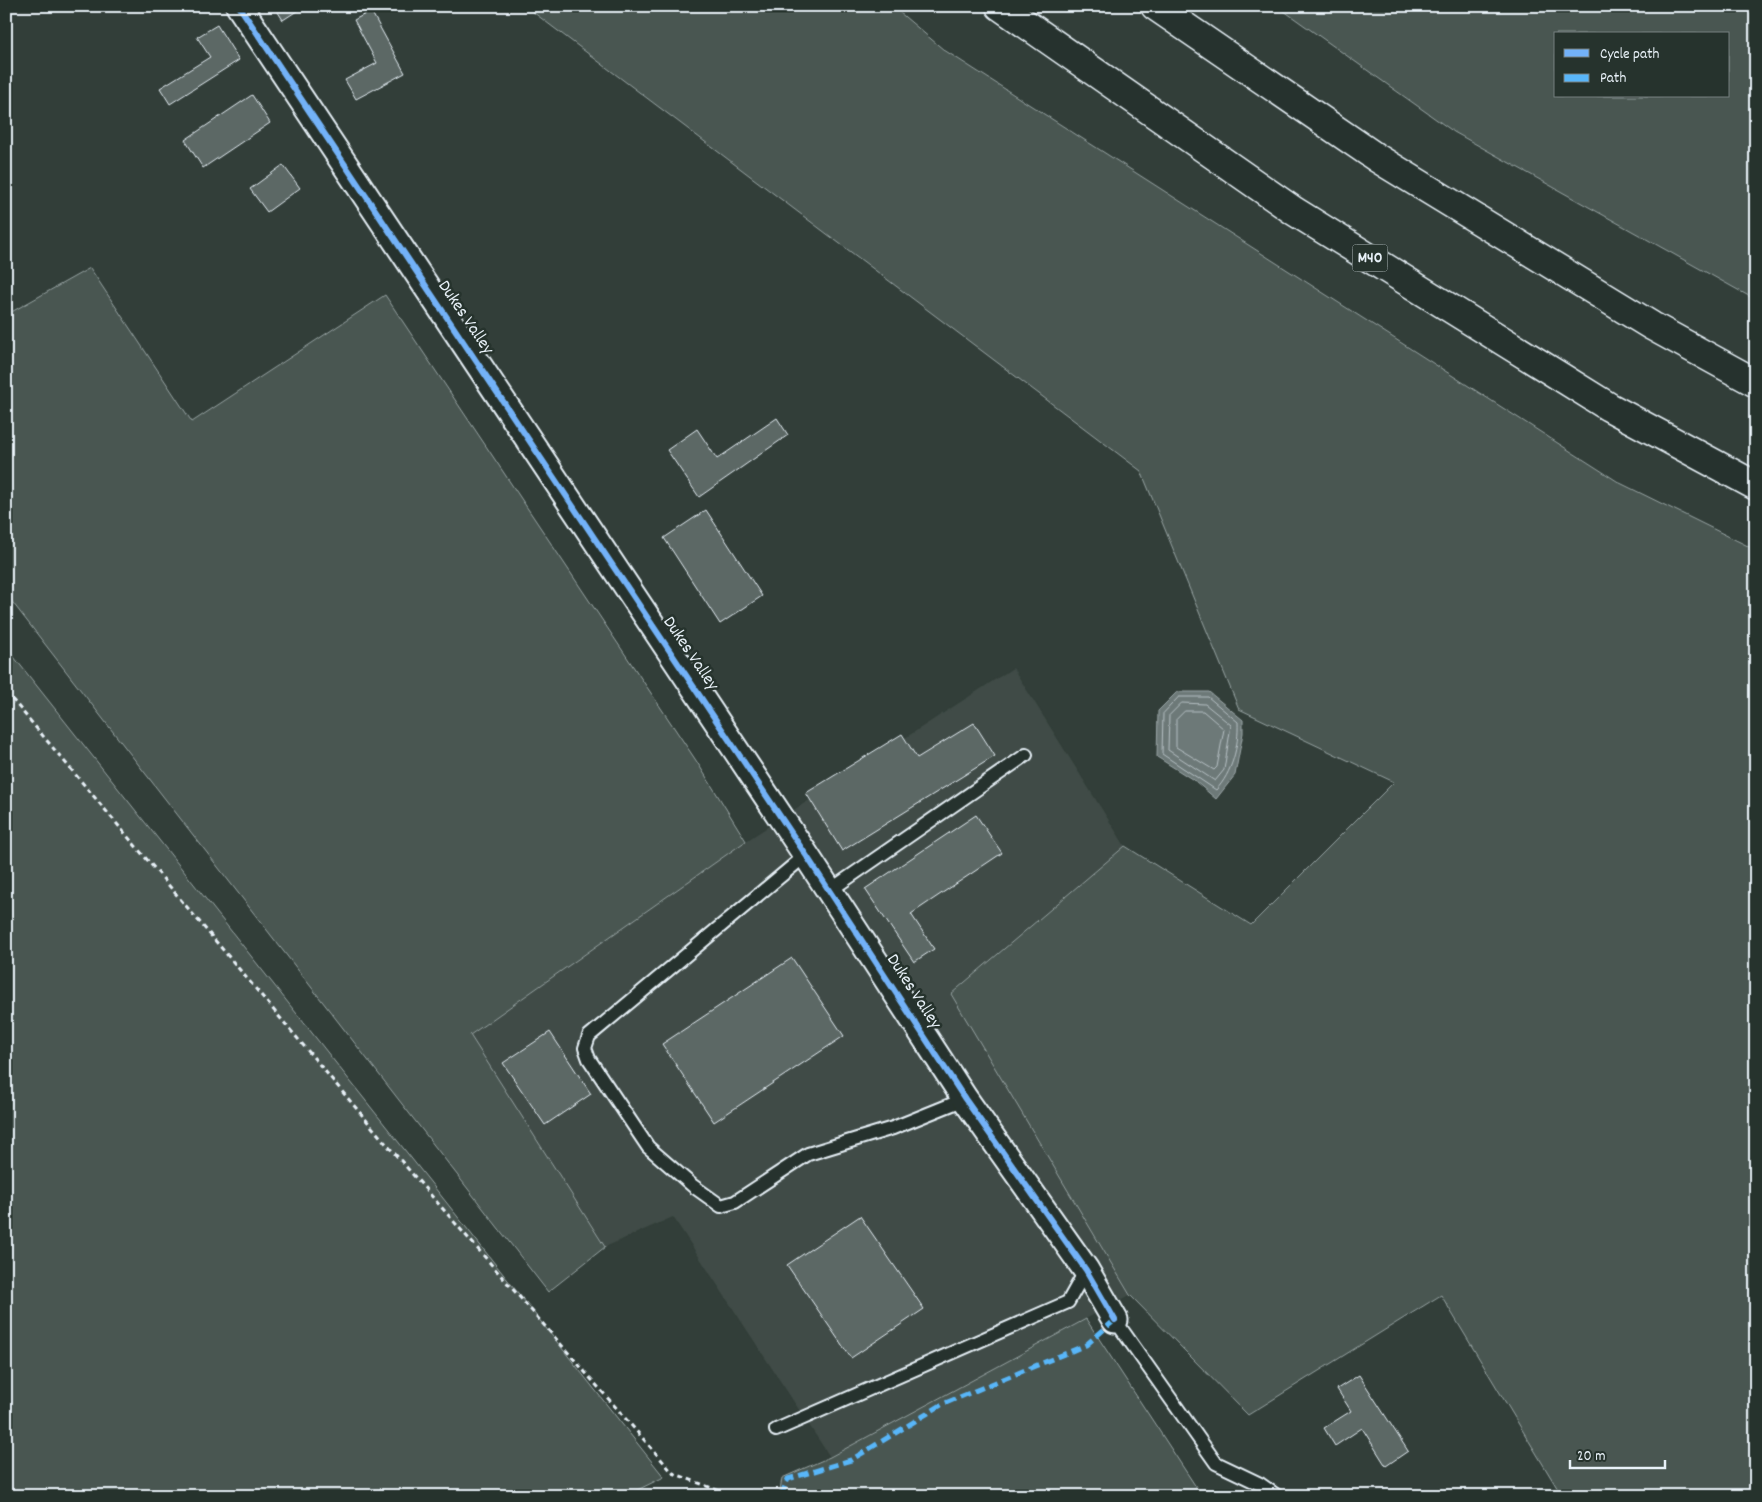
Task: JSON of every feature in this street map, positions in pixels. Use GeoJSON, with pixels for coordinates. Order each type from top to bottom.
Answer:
{"type":"FeatureCollection","features":[{"type":"Feature","properties":{"kind":"highway","name":"M40"},"geometry":{"type":"LineString","coordinates":[[1000,6],[1294,211],[1609,407],[1756,486]]}},
{"type":"Feature","properties":{"kind":"highway"},"geometry":{"type":"LineString","coordinates":[[1156,6],[1378,158],[1652,326],[1756,383]]}},
{"type":"Feature","properties":{"kind":"street","name":"Dukes Valley"},"geometry":{"type":"LineString","coordinates":[[239,6],[806,855],[965,1099],[1086,1270],[1115,1320]]}},
{"type":"Feature","properties":{"kind":"lane"},"geometry":{"type":"LineString","coordinates":[[829,890],[1026,755]]}},
{"type":"Feature","properties":{"kind":"lane"},"geometry":{"type":"LineString","coordinates":[[806,855],[589,1036],[586,1048],[589,1059],[648,1147],[700,1192],[720,1206],[735,1202],[808,1154],[893,1128],[965,1099]]}},
{"type":"Feature","properties":{"kind":"lane"},"geometry":{"type":"LineString","coordinates":[[776,1430],[1068,1302],[1086,1270]]}},
{"type":"Feature","properties":{"kind":"lane"},"geometry":{"type":"LineString","coordinates":[[1115,1320],[1216,1462],[1260,1484],[1277,1496]]}},
{"type":"Feature","properties":{"kind":"path"},"geometry":{"type":"LineString","coordinates":[[6,692],[388,1146],[674,1473],[732,1496]]}},
{"type":"Feature","properties":{"kind":"shaded area"},"geometry":{"type":"Polygon","coordinates":[[[525,6],[892,6],[944,50],[1620,483],[1756,550],[1756,1496],[1562,1496],[1441,1295],[1248,1415],[1130,1295],[951,994],[1125,846],[1251,925],[1394,782],[1239,709],[1141,471],[525,6]]]}},
{"type":"Feature","properties":{"kind":"shaded area"},"geometry":{"type":"Polygon","coordinates":[[[1277,6],[1756,6],[1756,300],[1454,132],[1277,6]]]}},
{"type":"Feature","properties":{"kind":"shaded area"},"geometry":{"type":"Polygon","coordinates":[[[90,268],[192,422],[385,295],[697,762],[746,841],[470,1035],[605,1247],[548,1292],[6,594],[6,315],[90,268]]]}},
{"type":"Feature","properties":{"kind":"shaded area"},"geometry":{"type":"Polygon","coordinates":[[[6,647],[664,1477],[625,1496],[6,1496],[6,647]]]}},
{"type":"Feature","properties":{"kind":"shaded area"},"geometry":{"type":"Polygon","coordinates":[[[1013,668],[1125,846],[951,994],[1130,1295],[830,1457],[673,1217],[605,1247],[470,1035],[746,841],[1013,668]]]}},
{"type":"Feature","properties":{"kind":"shaded area"},"geometry":{"type":"Polygon","coordinates":[[[1086,1319],[1202,1496],[779,1496],[782,1478],[830,1457],[1086,1319]]]}},
{"type":"Feature","properties":{"kind":"water"},"geometry":{"type":"Polygon","coordinates":[[[1177,692],[1209,692],[1243,720],[1243,733],[1235,775],[1216,799],[1195,781],[1157,757],[1158,711],[1177,692]]]}},
{"type":"Feature","properties":{"kind":"building"},"geometry":{"type":"Polygon","coordinates":[[[274,6],[303,6],[303,7],[283,20],[274,6]]]}},
{"type":"Feature","properties":{"kind":"building"},"geometry":{"type":"Polygon","coordinates":[[[371,11],[405,73],[356,99],[345,80],[377,63],[354,20],[371,11]]]}},
{"type":"Feature","properties":{"kind":"building"},"geometry":{"type":"Polygon","coordinates":[[[217,25],[239,60],[170,104],[160,88],[210,57],[197,37],[217,25]]]}},
{"type":"Feature","properties":{"kind":"building"},"geometry":{"type":"Polygon","coordinates":[[[252,95],[270,123],[203,168],[185,140],[252,95]]]}},
{"type":"Feature","properties":{"kind":"building"},"geometry":{"type":"Polygon","coordinates":[[[283,165],[300,188],[267,212],[250,189],[283,165]]]}},
{"type":"Feature","properties":{"kind":"building"},"geometry":{"type":"Polygon","coordinates":[[[777,418],[788,435],[699,497],[667,450],[697,429],[717,459],[777,418]]]}},
{"type":"Feature","properties":{"kind":"building"},"geometry":{"type":"Polygon","coordinates":[[[706,510],[762,596],[720,624],[664,538],[706,510]]]}},
{"type":"Feature","properties":{"kind":"building"},"geometry":{"type":"Polygon","coordinates":[[[974,723],[995,756],[842,851],[806,793],[902,734],[917,758],[974,723]]]}},
{"type":"Feature","properties":{"kind":"building"},"geometry":{"type":"Polygon","coordinates":[[[976,815],[1002,853],[911,914],[934,949],[914,962],[865,889],[976,815]]]}},
{"type":"Feature","properties":{"kind":"building"},"geometry":{"type":"Polygon","coordinates":[[[792,958],[844,1036],[714,1122],[662,1044],[792,958]]]}},
{"type":"Feature","properties":{"kind":"building"},"geometry":{"type":"Polygon","coordinates":[[[550,1032],[591,1094],[545,1125],[503,1063],[550,1032]]]}},
{"type":"Feature","properties":{"kind":"building"},"geometry":{"type":"Polygon","coordinates":[[[860,1216],[924,1309],[851,1358],[787,1265],[860,1216]]]}},
{"type":"Feature","properties":{"kind":"building"},"geometry":{"type":"Polygon","coordinates":[[[1359,1375],[1408,1451],[1386,1466],[1362,1428],[1335,1446],[1324,1428],[1351,1411],[1337,1389],[1359,1375]]]}},
{"type":"Feature","properties":{"kind":"marked path"},"geometry":{"type":"LineString","coordinates":[[781,1496],[788,1479],[851,1460],[943,1404],[1086,1345],[1115,1320]]}},
{"type":"Feature","properties":{"kind":"cycle path"},"geometry":{"type":"LineString","coordinates":[[239,6],[806,855],[965,1099],[1086,1270],[1115,1320]]}}]}
